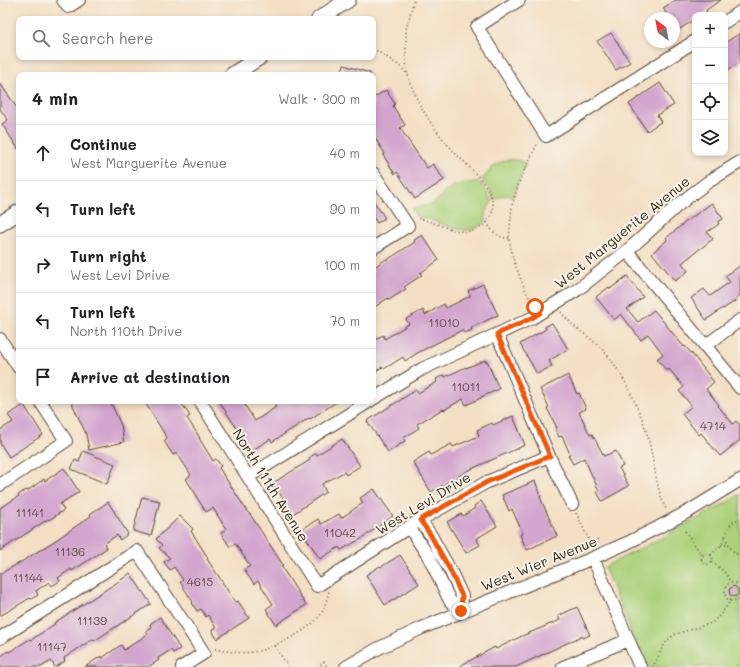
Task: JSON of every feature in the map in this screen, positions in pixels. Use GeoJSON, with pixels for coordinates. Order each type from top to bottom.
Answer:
{"type":"FeatureCollection","features":[{"type":"Feature","properties":{"kind":"main road"},"geometry":{"type":"LineString","coordinates":[[322,16],[338,2]]}},
{"type":"Feature","properties":{"kind":"main road"},"geometry":{"type":"LineString","coordinates":[[237,72],[255,60]]}},
{"type":"Feature","properties":{"kind":"main road"},"geometry":{"type":"LineString","coordinates":[[0,223],[16,214]]}},
{"type":"Feature","properties":{"kind":"street"},"geometry":{"type":"LineString","coordinates":[[65,4],[79,0]]}},
{"type":"Feature","properties":{"kind":"street"},"geometry":{"type":"LineString","coordinates":[[519,0],[477,27],[546,136],[692,43]]}},
{"type":"Feature","properties":{"kind":"street"},"geometry":{"type":"LineString","coordinates":[[728,20],[740,12]]}},
{"type":"Feature","properties":{"kind":"street","name":"West Marguerite Avenue"},"geometry":{"type":"LineString","coordinates":[[376,397],[422,369],[532,318],[577,290],[627,251],[692,194],[740,162]]}},
{"type":"Feature","properties":{"kind":"street"},"geometry":{"type":"LineString","coordinates":[[376,178],[408,226],[376,246]]}},
{"type":"Feature","properties":{"kind":"street"},"geometry":{"type":"LineString","coordinates":[[627,251],[740,388]]}},
{"type":"Feature","properties":{"kind":"street"},"geometry":{"type":"LineString","coordinates":[[705,346],[740,320]]}},
{"type":"Feature","properties":{"kind":"street"},"geometry":{"type":"LineString","coordinates":[[497,334],[572,504]]}},
{"type":"Feature","properties":{"kind":"street"},"geometry":{"type":"LineString","coordinates":[[0,339],[16,363]]}},
{"type":"Feature","properties":{"kind":"street"},"geometry":{"type":"LineString","coordinates":[[0,485],[66,441],[42,404]]}},
{"type":"Feature","properties":{"kind":"street","name":"North 111th Avenue"},"geometry":{"type":"LineString","coordinates":[[202,404],[248,477],[320,584]]}},
{"type":"Feature","properties":{"kind":"street"},"geometry":{"type":"LineString","coordinates":[[248,477],[365,404]]}},
{"type":"Feature","properties":{"kind":"street","name":"West Levi Drive"},"geometry":{"type":"LineString","coordinates":[[320,584],[420,520],[487,482],[550,456]]}},
{"type":"Feature","properties":{"kind":"street","name":"West Wier Avenue"},"geometry":{"type":"LineString","coordinates":[[346,667],[393,641],[461,611],[499,597],[592,558],[657,528],[740,480]]}},
{"type":"Feature","properties":{"kind":"street"},"geometry":{"type":"LineString","coordinates":[[420,520],[450,570],[462,596],[461,611]]}},
{"type":"Feature","properties":{"kind":"street"},"geometry":{"type":"LineString","coordinates":[[409,527],[429,557],[450,601],[461,611]]}},
{"type":"Feature","properties":{"kind":"street"},"geometry":{"type":"LineString","coordinates":[[0,638],[136,551],[204,653],[182,667]]}},
{"type":"Feature","properties":{"kind":"street"},"geometry":{"type":"LineString","coordinates":[[592,558],[640,667]]}},
{"type":"Feature","properties":{"kind":"street"},"geometry":{"type":"LineString","coordinates":[[563,667],[628,640]]}},
{"type":"Feature","properties":{"kind":"path"},"geometry":{"type":"LineString","coordinates":[[408,226],[415,218],[427,220],[452,230],[461,232],[471,231],[479,228],[487,222],[492,216],[494,205],[488,191],[474,172],[433,126],[417,98],[407,74],[406,30],[414,0]]}},
{"type":"Feature","properties":{"kind":"path"},"geometry":{"type":"LineString","coordinates":[[376,51],[388,58],[407,74]]}},
{"type":"Feature","properties":{"kind":"path"},"geometry":{"type":"LineString","coordinates":[[540,313],[520,280],[509,238],[512,206],[520,180],[537,142],[546,136]]}},
{"type":"Feature","properties":{"kind":"path"},"geometry":{"type":"LineString","coordinates":[[487,222],[496,235],[509,238]]}},
{"type":"Feature","properties":{"kind":"path"},"geometry":{"type":"LineString","coordinates":[[555,304],[568,321],[604,351],[622,378],[640,414],[651,452],[660,496],[672,520]]}},
{"type":"Feature","properties":{"kind":"path"},"geometry":{"type":"LineString","coordinates":[[572,504],[590,542],[597,539],[599,543]]}},
{"type":"Feature","properties":{"kind":"path"},"geometry":{"type":"LineString","coordinates":[[711,555],[721,546],[731,525],[736,520],[740,519]]}},
{"type":"Feature","properties":{"kind":"path"},"geometry":{"type":"LineString","coordinates":[[685,531],[703,555]]}},
{"type":"Feature","properties":{"kind":"path"},"geometry":{"type":"LineString","coordinates":[[725,537],[735,553],[740,555]]}},
{"type":"Feature","properties":{"kind":"path"},"geometry":{"type":"LineString","coordinates":[[721,546],[730,546]]}},
{"type":"Feature","properties":{"kind":"path"},"geometry":{"type":"LineString","coordinates":[[703,555],[708,553],[711,555]]}},
{"type":"Feature","properties":{"kind":"path"},"geometry":{"type":"LineString","coordinates":[[703,555],[701,559],[704,564],[709,564],[712,562]]}},
{"type":"Feature","properties":{"kind":"path"},"geometry":{"type":"LineString","coordinates":[[711,555],[713,558],[712,562]]}},
{"type":"Feature","properties":{"kind":"path"},"geometry":{"type":"LineString","coordinates":[[712,562],[724,571],[728,576],[730,583]]}},
{"type":"Feature","properties":{"kind":"path"},"geometry":{"type":"LineString","coordinates":[[740,585],[736,582],[730,583],[726,586],[725,592],[726,597],[734,601],[739,599],[740,604]]}},
{"type":"Feature","properties":{"kind":"path"},"geometry":{"type":"LineString","coordinates":[[204,653],[211,648],[228,652],[257,651],[274,646],[305,629],[320,616],[329,592],[320,584]]}},
{"type":"Feature","properties":{"kind":"path"},"geometry":{"type":"LineString","coordinates":[[652,667],[666,642],[676,634],[712,623],[721,614],[731,600]]}},
{"type":"Feature","properties":{"kind":"path"},"geometry":{"type":"LineString","coordinates":[[274,646],[289,667]]}},
{"type":"Feature","properties":{"kind":"path"},"geometry":{"type":"LineString","coordinates":[[317,667],[324,662],[327,667]]}},
{"type":"Feature","properties":{"kind":"green space"},"geometry":{"type":"Polygon","coordinates":[[[507,160],[517,160],[526,164],[513,196],[503,195],[494,200],[490,190],[482,179],[494,166],[507,160]]]}},
{"type":"Feature","properties":{"kind":"green space"},"geometry":{"type":"Polygon","coordinates":[[[479,181],[492,202],[485,212],[486,221],[480,226],[468,230],[456,229],[416,216],[412,209],[432,204],[441,197],[445,191],[453,186],[479,181]]]}},
{"type":"Feature","properties":{"kind":"green space"},"geometry":{"type":"Polygon","coordinates":[[[740,494],[740,667],[646,667],[604,567],[663,537],[740,494]]]}},
{"type":"Feature","properties":{"kind":"building"},"geometry":{"type":"Polygon","coordinates":[[[676,0],[721,0],[706,10],[706,12],[692,12],[692,21],[680,29],[680,12],[665,12],[663,8],[676,0]]]}},
{"type":"Feature","properties":{"kind":"building"},"geometry":{"type":"Polygon","coordinates":[[[611,33],[630,62],[616,70],[597,41],[611,33]]]}},
{"type":"Feature","properties":{"kind":"building"},"geometry":{"type":"Polygon","coordinates":[[[740,33],[740,62],[728,70],[728,48],[728,41],[740,33]]]}},
{"type":"Feature","properties":{"kind":"building"},"geometry":{"type":"Polygon","coordinates":[[[344,65],[367,72],[342,72],[344,65]]]}},
{"type":"Feature","properties":{"kind":"building"},"geometry":{"type":"Polygon","coordinates":[[[0,83],[16,107],[16,145],[2,124],[8,120],[0,109],[0,83]]]}},
{"type":"Feature","properties":{"kind":"building"},"geometry":{"type":"Polygon","coordinates":[[[660,83],[674,105],[657,115],[661,122],[647,131],[629,104],[660,83]]]}},
{"type":"Feature","properties":{"kind":"building"},"geometry":{"type":"Polygon","coordinates":[[[386,90],[395,104],[393,106],[405,125],[400,128],[427,168],[433,164],[444,180],[415,199],[397,172],[395,174],[383,155],[385,154],[376,140],[376,96],[386,90]]]}},
{"type":"Feature","properties":{"kind":"building"},"geometry":{"type":"Polygon","coordinates":[[[712,203],[723,219],[718,222],[719,224],[707,232],[713,239],[682,263],[688,271],[675,281],[652,253],[667,240],[666,238],[712,203]]]}},
{"type":"Feature","properties":{"kind":"building"},"geometry":{"type":"Polygon","coordinates":[[[376,204],[385,218],[377,223],[376,222],[376,204]]]}},
{"type":"Feature","properties":{"kind":"building"},"geometry":{"type":"Polygon","coordinates":[[[422,235],[439,260],[420,273],[422,275],[404,287],[406,289],[376,306],[376,266],[415,242],[414,240],[422,235]]]}},
{"type":"Feature","properties":{"kind":"building"},"geometry":{"type":"Polygon","coordinates":[[[740,266],[740,295],[736,298],[737,300],[706,320],[691,298],[704,289],[710,296],[730,282],[725,276],[740,266]]]}},
{"type":"Feature","properties":{"kind":"building"},"geometry":{"type":"Polygon","coordinates":[[[627,276],[643,297],[627,309],[638,322],[654,310],[714,382],[706,389],[719,405],[718,406],[733,424],[736,421],[740,425],[740,440],[720,456],[701,433],[699,435],[682,414],[692,406],[679,391],[684,387],[669,369],[667,371],[657,359],[663,354],[648,334],[641,340],[621,314],[614,320],[596,297],[609,287],[610,289],[627,276]]]}},
{"type":"Feature","properties":{"kind":"building"},"geometry":{"type":"Polygon","coordinates":[[[483,284],[498,315],[471,328],[472,330],[464,333],[462,330],[419,352],[405,361],[403,357],[384,369],[382,367],[376,371],[376,339],[383,335],[385,339],[409,324],[406,319],[423,310],[425,315],[444,304],[446,308],[470,296],[468,291],[483,284]]]}},
{"type":"Feature","properties":{"kind":"building"},"geometry":{"type":"Polygon","coordinates":[[[552,323],[568,349],[549,361],[552,366],[537,374],[520,344],[546,329],[545,327],[552,323]]]}},
{"type":"Feature","properties":{"kind":"building"},"geometry":{"type":"Polygon","coordinates":[[[485,360],[485,362],[487,361],[499,389],[466,405],[463,399],[444,410],[443,409],[417,424],[419,428],[403,438],[405,441],[388,452],[367,421],[416,390],[418,393],[437,382],[436,379],[444,375],[445,377],[485,360]]]}},
{"type":"Feature","properties":{"kind":"building"},"geometry":{"type":"Polygon","coordinates":[[[568,375],[577,394],[579,393],[586,409],[579,412],[590,435],[592,434],[604,456],[616,451],[623,466],[619,468],[629,486],[602,501],[584,458],[573,464],[568,455],[570,454],[562,436],[559,437],[555,429],[557,428],[540,389],[568,375]]]}},
{"type":"Feature","properties":{"kind":"building"},"geometry":{"type":"Polygon","coordinates":[[[72,404],[111,404],[121,425],[124,442],[89,450],[86,434],[72,404]]]}},
{"type":"Feature","properties":{"kind":"building"},"geometry":{"type":"Polygon","coordinates":[[[146,404],[182,404],[190,416],[187,418],[213,461],[216,459],[221,466],[219,468],[283,565],[281,566],[306,605],[276,625],[266,609],[273,604],[258,581],[254,584],[244,570],[250,566],[235,543],[230,547],[221,533],[226,529],[213,508],[206,512],[186,479],[191,475],[177,453],[173,455],[164,441],[167,438],[146,404]]]}},
{"type":"Feature","properties":{"kind":"building"},"geometry":{"type":"Polygon","coordinates":[[[221,404],[244,404],[255,421],[276,407],[274,404],[333,404],[272,442],[270,439],[251,451],[221,404]]]}},
{"type":"Feature","properties":{"kind":"building"},"geometry":{"type":"Polygon","coordinates":[[[24,405],[43,435],[9,457],[0,443],[0,430],[13,422],[8,415],[24,405]]]}},
{"type":"Feature","properties":{"kind":"building"},"geometry":{"type":"Polygon","coordinates":[[[513,416],[525,445],[467,471],[431,492],[413,462],[429,452],[431,455],[451,444],[453,447],[479,436],[477,430],[513,416]]]}},
{"type":"Feature","properties":{"kind":"building"},"geometry":{"type":"Polygon","coordinates":[[[342,439],[360,466],[346,475],[344,472],[322,484],[326,492],[293,514],[273,483],[310,460],[309,458],[316,453],[317,455],[342,439]]]}},
{"type":"Feature","properties":{"kind":"building"},"geometry":{"type":"Polygon","coordinates":[[[83,451],[115,464],[107,484],[71,469],[75,460],[79,462],[83,451]]]}},
{"type":"Feature","properties":{"kind":"building"},"geometry":{"type":"Polygon","coordinates":[[[64,468],[79,492],[60,504],[64,510],[0,551],[0,508],[26,490],[27,491],[44,479],[45,481],[64,468]]]}},
{"type":"Feature","properties":{"kind":"building"},"geometry":{"type":"Polygon","coordinates":[[[535,481],[541,496],[540,497],[557,536],[527,550],[520,535],[523,534],[512,509],[509,511],[502,495],[535,481]]]}},
{"type":"Feature","properties":{"kind":"building"},"geometry":{"type":"Polygon","coordinates":[[[374,489],[393,516],[361,539],[341,550],[339,547],[320,559],[301,530],[318,519],[321,524],[339,514],[341,518],[363,503],[360,498],[374,489]]]}},
{"type":"Feature","properties":{"kind":"building"},"geometry":{"type":"Polygon","coordinates":[[[142,497],[160,501],[151,536],[133,531],[142,497]]]}},
{"type":"Feature","properties":{"kind":"building"},"geometry":{"type":"Polygon","coordinates":[[[481,501],[497,526],[476,539],[480,545],[466,553],[447,522],[461,514],[463,516],[475,508],[474,506],[481,501]]]}},
{"type":"Feature","properties":{"kind":"building"},"geometry":{"type":"Polygon","coordinates":[[[108,502],[128,534],[120,540],[117,535],[104,544],[107,548],[72,571],[71,569],[58,578],[60,581],[52,586],[49,582],[36,591],[38,595],[31,599],[30,598],[0,616],[0,574],[53,542],[91,516],[90,514],[108,502]]]}},
{"type":"Feature","properties":{"kind":"building"},"geometry":{"type":"Polygon","coordinates":[[[180,516],[193,529],[191,531],[208,558],[207,559],[235,602],[238,601],[249,618],[217,639],[212,630],[216,628],[208,615],[206,617],[201,609],[197,611],[180,582],[183,580],[174,567],[170,570],[164,562],[170,558],[159,548],[162,545],[156,539],[180,516]]]}},
{"type":"Feature","properties":{"kind":"building"},"geometry":{"type":"Polygon","coordinates":[[[400,555],[419,584],[385,605],[366,575],[400,555]]]}},
{"type":"Feature","properties":{"kind":"building"},"geometry":{"type":"Polygon","coordinates":[[[130,573],[151,604],[94,641],[93,639],[64,658],[65,661],[56,667],[51,661],[41,667],[0,667],[0,657],[8,651],[9,652],[30,639],[31,640],[130,573]]]}},
{"type":"Feature","properties":{"kind":"building"},"geometry":{"type":"Polygon","coordinates":[[[734,586],[738,589],[739,594],[735,597],[730,595],[729,589],[734,586]]]}},
{"type":"Feature","properties":{"kind":"building"},"geometry":{"type":"Polygon","coordinates":[[[577,607],[590,635],[583,638],[582,636],[516,667],[458,667],[495,647],[496,649],[560,620],[558,616],[577,607]]]}},
{"type":"Feature","properties":{"kind":"building"},"geometry":{"type":"Polygon","coordinates":[[[160,617],[180,649],[173,653],[171,650],[158,658],[159,660],[148,667],[85,667],[121,645],[124,650],[148,634],[146,631],[151,627],[150,624],[160,617]]]}},
{"type":"Feature","properties":{"kind":"route"},"geometry":{"type":"LineString","coordinates":[[461,611],[462,596],[450,570],[430,534],[420,520],[487,482],[550,456],[497,334],[540,313],[535,307]]}}]}
